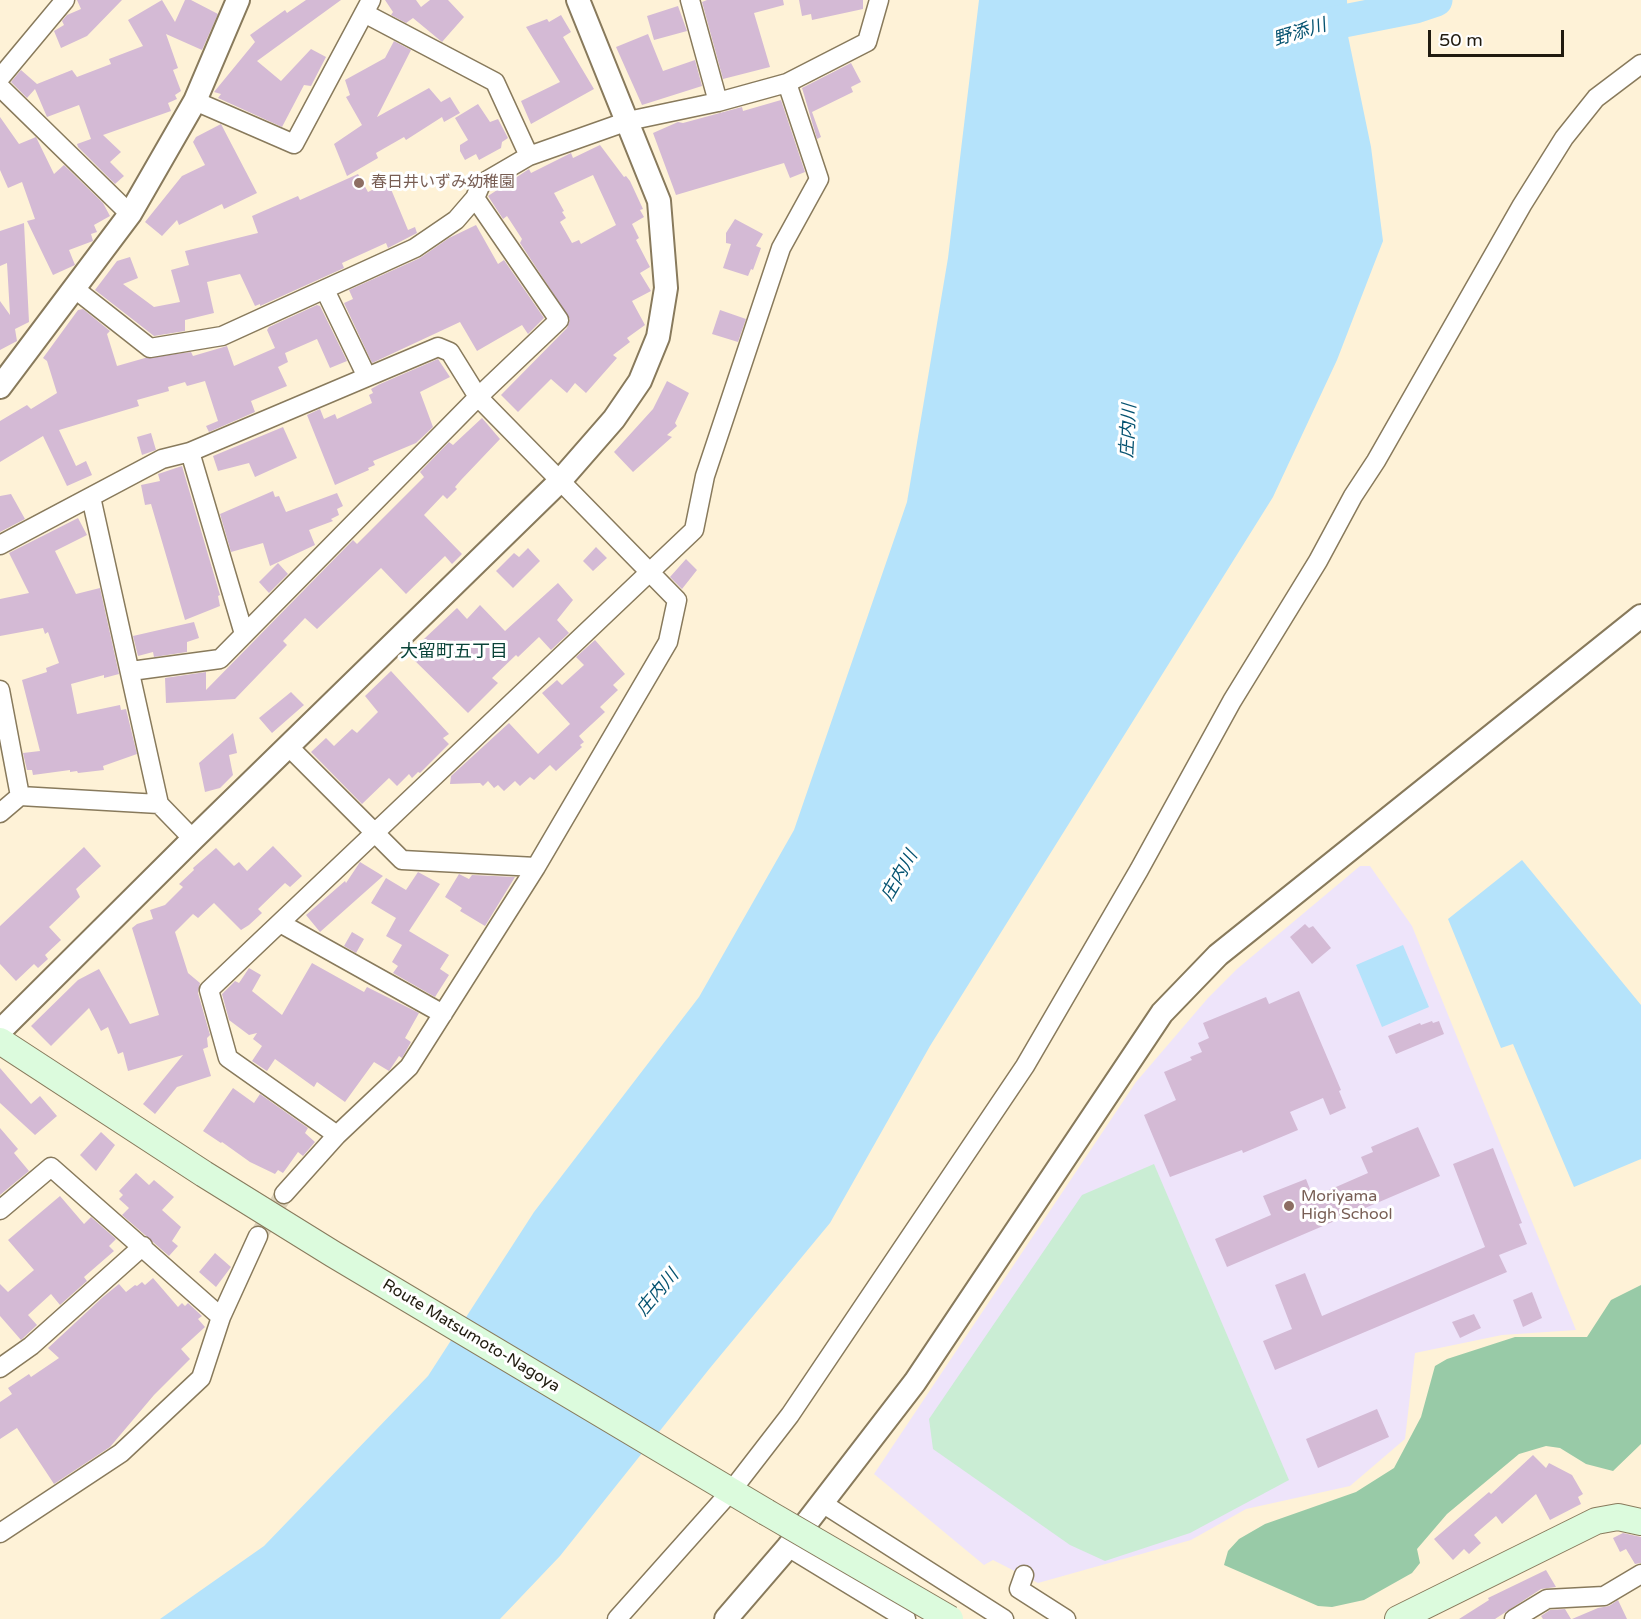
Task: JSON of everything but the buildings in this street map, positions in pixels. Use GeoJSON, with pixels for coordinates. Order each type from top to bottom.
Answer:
{"type":"FeatureCollection","features":[{"type":"Feature","properties":{"kind":"main road","name":"Route Matsumoto-Nagoya"},"geometry":{"type":"LineString","coordinates":[[0,1041],[204,1174],[342,1260],[950,1619]]}},
{"type":"Feature","properties":{"kind":"main road"},"geometry":{"type":"LineString","coordinates":[[1398,1619],[1596,1521],[1618,1517],[1641,1522]]}},
{"type":"Feature","properties":{"kind":"street"},"geometry":{"type":"LineString","coordinates":[[0,1031],[193,838],[559,483],[614,419],[640,381],[658,337],[666,288],[659,201],[578,0]]}},
{"type":"Feature","properties":{"kind":"street"},"geometry":{"type":"LineString","coordinates":[[690,0],[718,102]]}},
{"type":"Feature","properties":{"kind":"street"},"geometry":{"type":"LineString","coordinates":[[75,290],[150,348],[222,336],[415,248],[456,220],[475,198],[481,184],[529,156],[628,121],[718,102],[788,82],[867,42],[879,0]]}},
{"type":"Feature","properties":{"kind":"street"},"geometry":{"type":"LineString","coordinates":[[0,78],[62,1]]}},
{"type":"Feature","properties":{"kind":"street"},"geometry":{"type":"LineString","coordinates":[[0,387],[130,214],[195,101],[232,2]]}},
{"type":"Feature","properties":{"kind":"street"},"geometry":{"type":"LineString","coordinates":[[195,101],[294,144],[367,6],[495,82],[529,156]]}},
{"type":"Feature","properties":{"kind":"street"},"geometry":{"type":"LineString","coordinates":[[617,1619],[732,1490],[790,1414],[1035,1048],[1139,870],[1232,701],[1318,561],[1353,496],[1376,461],[1522,205],[1564,138],[1596,98],[1641,64]]}},
{"type":"Feature","properties":{"kind":"street"},"geometry":{"type":"LineString","coordinates":[[338,1135],[228,1058],[209,990],[694,530],[705,476],[781,248],[819,179],[788,82]]}},
{"type":"Feature","properties":{"kind":"street"},"geometry":{"type":"LineString","coordinates":[[0,87],[130,214]]}},
{"type":"Feature","properties":{"kind":"street"},"geometry":{"type":"LineString","coordinates":[[131,671],[220,659],[478,397],[559,320],[475,198]]}},
{"type":"Feature","properties":{"kind":"street"},"geometry":{"type":"LineString","coordinates":[[325,290],[367,377]]}},
{"type":"Feature","properties":{"kind":"street"},"geometry":{"type":"LineString","coordinates":[[0,545],[162,459],[190,452],[438,347],[450,352],[478,397],[559,483],[677,600],[668,642],[536,867],[409,1067],[338,1135],[284,1194]]}},
{"type":"Feature","properties":{"kind":"street"},"geometry":{"type":"LineString","coordinates":[[190,452],[244,634]]}},
{"type":"Feature","properties":{"kind":"street"},"geometry":{"type":"LineString","coordinates":[[91,497],[159,804],[193,838]]}},
{"type":"Feature","properties":{"kind":"street"},"geometry":{"type":"LineString","coordinates":[[726,1619],[788,1547],[915,1382],[1162,1014],[1218,955],[1641,616]]}},
{"type":"Feature","properties":{"kind":"street"},"geometry":{"type":"LineString","coordinates":[[0,690],[20,796]]}},
{"type":"Feature","properties":{"kind":"street"},"geometry":{"type":"LineString","coordinates":[[289,747],[402,860],[536,867]]}},
{"type":"Feature","properties":{"kind":"street"},"geometry":{"type":"LineString","coordinates":[[0,813],[20,796],[159,804]]}},
{"type":"Feature","properties":{"kind":"street"},"geometry":{"type":"LineString","coordinates":[[280,923],[443,1014]]}},
{"type":"Feature","properties":{"kind":"street"},"geometry":{"type":"LineString","coordinates":[[0,1210],[51,1167],[222,1317]]}},
{"type":"Feature","properties":{"kind":"street"},"geometry":{"type":"LineString","coordinates":[[0,1533],[121,1453],[201,1378],[222,1317],[258,1236]]}},
{"type":"Feature","properties":{"kind":"street"},"geometry":{"type":"LineString","coordinates":[[0,1368],[31,1346],[143,1246]]}},
{"type":"Feature","properties":{"kind":"street"},"geometry":{"type":"LineString","coordinates":[[822,1503],[1004,1619]]}},
{"type":"Feature","properties":{"kind":"street"},"geometry":{"type":"LineString","coordinates":[[788,1547],[906,1619]]}},
{"type":"Feature","properties":{"kind":"street"},"geometry":{"type":"LineString","coordinates":[[1514,1619],[1547,1599],[1604,1596],[1641,1574]]}},
{"type":"Feature","properties":{"kind":"street"},"geometry":{"type":"LineString","coordinates":[[1024,1575],[1019,1589],[1066,1619]]}},
{"type":"Feature","properties":{"kind":"shaded area","name":"Moriyama High School"},"geometry":{"type":"Polygon","coordinates":[[[1360,866],[1370,866],[1412,926],[1576,1330],[1502,1335],[1415,1353],[1405,1439],[1350,1486],[1246,1509],[1191,1540],[1038,1583],[993,1560],[984,1565],[874,1474],[1136,1082],[1208,998],[1237,969],[1360,866]]]}},
{"type":"Feature","properties":{"kind":"green space"},"geometry":{"type":"Polygon","coordinates":[[[1154,1164],[1289,1480],[1190,1533],[1105,1561],[1070,1545],[933,1449],[929,1419],[1082,1195],[1154,1164]]]}},
{"type":"Feature","properties":{"kind":"green space"},"geometry":{"type":"Polygon","coordinates":[[[1641,1285],[1641,1444],[1613,1471],[1586,1464],[1560,1448],[1546,1446],[1519,1454],[1447,1514],[1417,1549],[1420,1563],[1412,1573],[1364,1600],[1332,1607],[1318,1606],[1224,1565],[1228,1551],[1239,1539],[1265,1524],[1356,1492],[1394,1468],[1421,1417],[1435,1366],[1447,1359],[1515,1337],[1587,1337],[1611,1300],[1641,1285]]]}},
{"type":"Feature","properties":{"kind":"water","name":"庄内川"},"geometry":{"type":"Polygon","coordinates":[[[979,0],[1347,0],[1348,36],[1371,147],[1383,241],[1337,360],[1273,497],[930,1046],[830,1223],[710,1368],[560,1556],[500,1619],[160,1619],[264,1546],[428,1376],[534,1212],[699,997],[794,830],[907,502],[948,258],[979,0]]]}},
{"type":"Feature","properties":{"kind":"water"},"geometry":{"type":"Polygon","coordinates":[[[1522,860],[1641,1005],[1641,1159],[1574,1187],[1513,1044],[1501,1048],[1448,919],[1522,860]]]}},
{"type":"Feature","properties":{"kind":"water"},"geometry":{"type":"Polygon","coordinates":[[[1403,945],[1429,1007],[1382,1027],[1356,965],[1403,945]]]}},
{"type":"Feature","properties":{"kind":"waterway","name":"野添川"},"geometry":{"type":"LineString","coordinates":[[1303,29],[1415,7],[1436,0]]}},
{"type":"Feature","properties":{"kind":"tunnel"},"geometry":{"type":"LineString","coordinates":[[258,1236],[284,1194]]}},
{"type":"Feature","properties":{"kind":"place","name":"春日井いずみ幼稚園"},"geometry":{"type":"Point","coordinates":[359,183]}},
{"type":"Feature","properties":{"kind":"place","name":"Moriyama High School"},"geometry":{"type":"Point","coordinates":[1289,1206]}},
{"type":"Feature","properties":{"kind":"district","name":"大留町五丁目"},"geometry":{"type":"Point","coordinates":[454,652]}}]}
